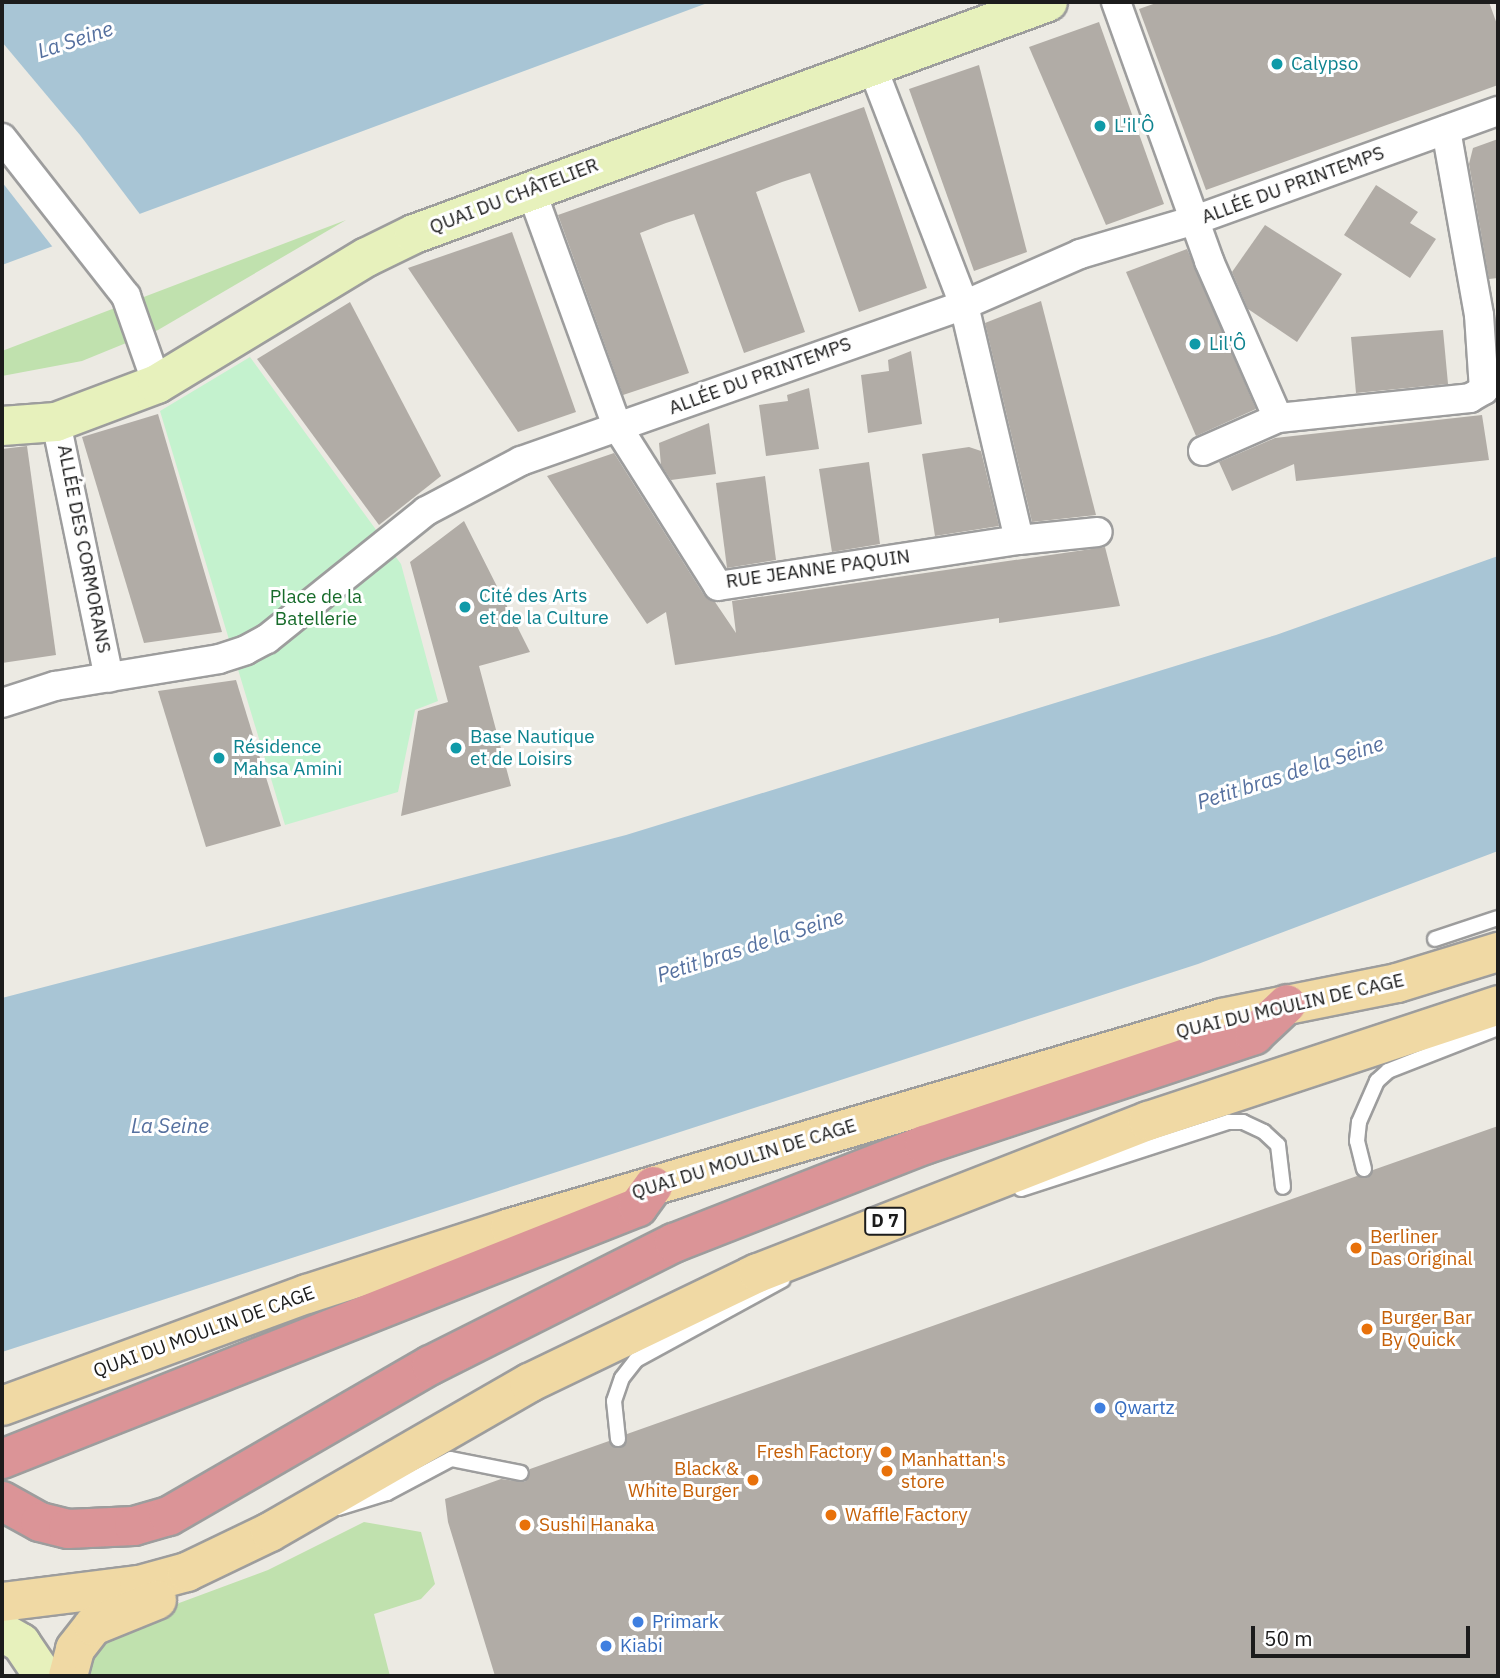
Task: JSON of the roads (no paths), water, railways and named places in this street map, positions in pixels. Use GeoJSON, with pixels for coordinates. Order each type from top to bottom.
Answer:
{"type":"FeatureCollection","features":[{"type":"Feature","properties":{"kind":"highway"},"geometry":{"type":"LineString","coordinates":[[12,1508],[68,1529],[104,1530],[169,1516],[431,1365],[674,1244],[924,1145],[1254,1035],[1287,1004]]}},
{"type":"Feature","properties":{"kind":"highway"},"geometry":{"type":"LineString","coordinates":[[2,1459],[638,1207],[653,1186]]}},
{"type":"Feature","properties":{"kind":"main road","name":"QUAI DU MOULIN DE CAGE"},"geometry":{"type":"LineString","coordinates":[[2,1406],[307,1294],[653,1186],[1222,1018],[1397,983],[1498,952]]}},
{"type":"Feature","properties":{"kind":"main road","name":"D 7"},"geometry":{"type":"LineString","coordinates":[[305,1512],[528,1383],[704,1297],[871,1226],[1148,1121],[1498,1005]]}},
{"type":"Feature","properties":{"kind":"main road"},"geometry":{"type":"LineString","coordinates":[[2,1602],[139,1585],[187,1572],[305,1512]]}},
{"type":"Feature","properties":{"kind":"main road"},"geometry":{"type":"LineString","coordinates":[[68,1676],[75,1649],[93,1626],[210,1578],[305,1512]]}},
{"type":"Feature","properties":{"kind":"street","name":"QUAI DU CHÂTELIER"},"geometry":{"type":"LineString","coordinates":[[2,426],[57,422],[157,384],[388,245],[531,190],[1048,2]]}},
{"type":"Feature","properties":{"kind":"street"},"geometry":{"type":"LineString","coordinates":[[1116,2],[1198,219],[1209,261],[1278,418]]}},
{"type":"Feature","properties":{"kind":"street"},"geometry":{"type":"LineString","coordinates":[[872,66],[964,305],[1019,540]]}},
{"type":"Feature","properties":{"kind":"street","name":"ALLÉE DU PRINTEMPS"},"geometry":{"type":"LineString","coordinates":[[2,704],[55,685],[219,659],[246,650],[267,639],[451,494],[521,461],[964,305],[1080,254],[1198,219],[1498,111]]}},
{"type":"Feature","properties":{"kind":"street"},"geometry":{"type":"LineString","coordinates":[[1203,451],[1278,418],[1470,398],[1484,390],[1479,315],[1446,130]]}},
{"type":"Feature","properties":{"kind":"street"},"geometry":{"type":"LineString","coordinates":[[2,138],[126,296],[146,344],[157,384]]}},
{"type":"Feature","properties":{"kind":"street","name":"RUE JEANNE PAQUIN"},"geometry":{"type":"LineString","coordinates":[[531,190],[617,426],[718,586],[1019,540],[1098,532]]}},
{"type":"Feature","properties":{"kind":"street","name":"ALLÉE DES CORMORANS"},"geometry":{"type":"LineString","coordinates":[[57,422],[108,678]]}},
{"type":"Feature","properties":{"kind":"street"},"geometry":{"type":"LineString","coordinates":[[2,1632],[22,1643],[43,1676]]}},
{"type":"Feature","properties":{"kind":"lane"},"geometry":{"type":"LineString","coordinates":[[1435,939],[1498,918]]}},
{"type":"Feature","properties":{"kind":"lane"},"geometry":{"type":"LineString","coordinates":[[1364,1169],[1357,1141],[1359,1122],[1377,1080],[1388,1071],[1498,1027]]}},
{"type":"Feature","properties":{"kind":"lane"},"geometry":{"type":"LineString","coordinates":[[618,1439],[614,1401],[622,1378],[636,1360],[765,1291],[871,1226],[998,1196],[1229,1122],[1243,1122],[1278,1145],[1283,1187]]}},
{"type":"Feature","properties":{"kind":"lane"},"geometry":{"type":"LineString","coordinates":[[305,1512],[365,1503],[451,1459],[521,1473]]}},
{"type":"Feature","properties":{"kind":"water","name":"La Seine"},"geometry":{"type":"Polygon","coordinates":[[[2,2],[710,2],[2,265],[2,2]]]}},
{"type":"Feature","properties":{"kind":"water","name":"La Seine"},"geometry":{"type":"Polygon","coordinates":[[[1498,556],[1498,851],[1198,964],[2,1352],[2,998],[626,835],[1276,635],[1498,556]]]}},
{"type":"Feature","properties":{"kind":"place","name":"Calypso"},"geometry":{"type":"Point","coordinates":[1277,64]}},
{"type":"Feature","properties":{"kind":"place","name":"L'il'Ô"},"geometry":{"type":"Point","coordinates":[1100,126]}},
{"type":"Feature","properties":{"kind":"place","name":"Lil'Ô"},"geometry":{"type":"Point","coordinates":[1195,344]}},
{"type":"Feature","properties":{"kind":"place","name":"Cité des Arts et de la Culture"},"geometry":{"type":"Point","coordinates":[465,607]}},
{"type":"Feature","properties":{"kind":"place","name":"Base Nautique et de Loisirs"},"geometry":{"type":"Point","coordinates":[456,748]}},
{"type":"Feature","properties":{"kind":"place","name":"Résidence Mahsa Amini"},"geometry":{"type":"Point","coordinates":[219,758]}},
{"type":"Feature","properties":{"kind":"place","name":"Berliner Das Original"},"geometry":{"type":"Point","coordinates":[1356,1248]}},
{"type":"Feature","properties":{"kind":"place","name":"Burger Bar By Quick"},"geometry":{"type":"Point","coordinates":[1367,1329]}},
{"type":"Feature","properties":{"kind":"place","name":"Qwartz"},"geometry":{"type":"Point","coordinates":[1100,1408]}},
{"type":"Feature","properties":{"kind":"place","name":"Fresh Factory"},"geometry":{"type":"Point","coordinates":[886,1452]}},
{"type":"Feature","properties":{"kind":"place","name":"Manhattan's store"},"geometry":{"type":"Point","coordinates":[887,1471]}},
{"type":"Feature","properties":{"kind":"place","name":"Black & White Burger"},"geometry":{"type":"Point","coordinates":[753,1480]}},
{"type":"Feature","properties":{"kind":"place","name":"Waffle Factory"},"geometry":{"type":"Point","coordinates":[831,1515]}},
{"type":"Feature","properties":{"kind":"place","name":"Sushi Hanaka"},"geometry":{"type":"Point","coordinates":[525,1525]}},
{"type":"Feature","properties":{"kind":"place","name":"Primark"},"geometry":{"type":"Point","coordinates":[638,1622]}},
{"type":"Feature","properties":{"kind":"place","name":"Kiabi"},"geometry":{"type":"Point","coordinates":[606,1646]}},
{"type":"Feature","properties":{"kind":"park label","name":"Place de la Batellerie"},"geometry":{"type":"Point","coordinates":[316,608]}},
{"type":"Feature","properties":{"kind":"water label","name":"Petit bras de la Seine"},"geometry":{"type":"Point","coordinates":[1290,772]}},
{"type":"Feature","properties":{"kind":"water label","name":"Petit bras de la Seine"},"geometry":{"type":"Point","coordinates":[750,945]}}]}
